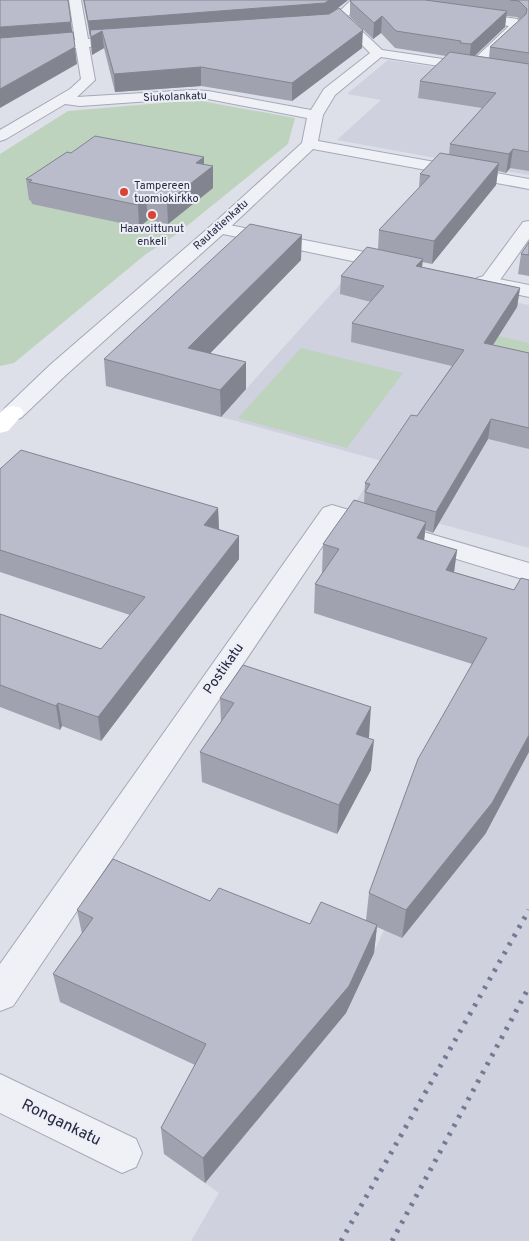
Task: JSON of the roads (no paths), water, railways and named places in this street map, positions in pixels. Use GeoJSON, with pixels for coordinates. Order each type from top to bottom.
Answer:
{"type":"FeatureCollection","features":[{"type":"Feature","properties":{"kind":"street"},"geometry":{"type":"LineString","coordinates":[[0,136],[82,87],[88,80],[75,0]]}},
{"type":"Feature","properties":{"kind":"street"},"geometry":{"type":"LineString","coordinates":[[328,25],[340,17],[358,0]]}},
{"type":"Feature","properties":{"kind":"street"},"geometry":{"type":"LineString","coordinates":[[459,15],[512,22],[517,26],[474,67]]}},
{"type":"Feature","properties":{"kind":"street"},"geometry":{"type":"LineString","coordinates":[[340,17],[378,53],[529,76]]}},
{"type":"Feature","properties":{"kind":"street"},"geometry":{"type":"LineString","coordinates":[[0,49],[143,38]]}},
{"type":"Feature","properties":{"kind":"street"},"geometry":{"type":"LineString","coordinates":[[378,53],[329,92],[315,115],[310,144],[529,184]]}},
{"type":"Feature","properties":{"kind":"street","name":"Siukolankatu"},"geometry":{"type":"LineString","coordinates":[[62,99],[80,102],[193,94],[208,95],[315,115]]}},
{"type":"Feature","properties":{"kind":"street","name":"Rautatienkatu"},"geometry":{"type":"LineString","coordinates":[[4,416],[219,228],[310,144]]}},
{"type":"Feature","properties":{"kind":"street"},"geometry":{"type":"LineString","coordinates":[[488,283],[529,226]]}},
{"type":"Feature","properties":{"kind":"street"},"geometry":{"type":"LineString","coordinates":[[219,228],[408,267]]}},
{"type":"Feature","properties":{"kind":"street"},"geometry":{"type":"LineString","coordinates":[[463,278],[529,291]]}},
{"type":"Feature","properties":{"kind":"street","name":"Postikatu"},"geometry":{"type":"LineString","coordinates":[[0,994],[332,512],[529,572]]}},
{"type":"Feature","properties":{"kind":"street","name":"Rongankatu"},"geometry":{"type":"LineString","coordinates":[[0,1092],[122,1153]]}},
{"type":"Feature","properties":{"kind":"railway"},"geometry":{"type":"LineString","coordinates":[[341,1241],[529,910]]}},
{"type":"Feature","properties":{"kind":"railway"},"geometry":{"type":"LineString","coordinates":[[392,1241],[529,987]]}},
{"type":"Feature","properties":{"kind":"place","name":"Tampereen tuomiokirkko"},"geometry":{"type":"Point","coordinates":[124,192]}},
{"type":"Feature","properties":{"kind":"place","name":"Haavoittunut enkeli"},"geometry":{"type":"Point","coordinates":[152,215]}}]}
